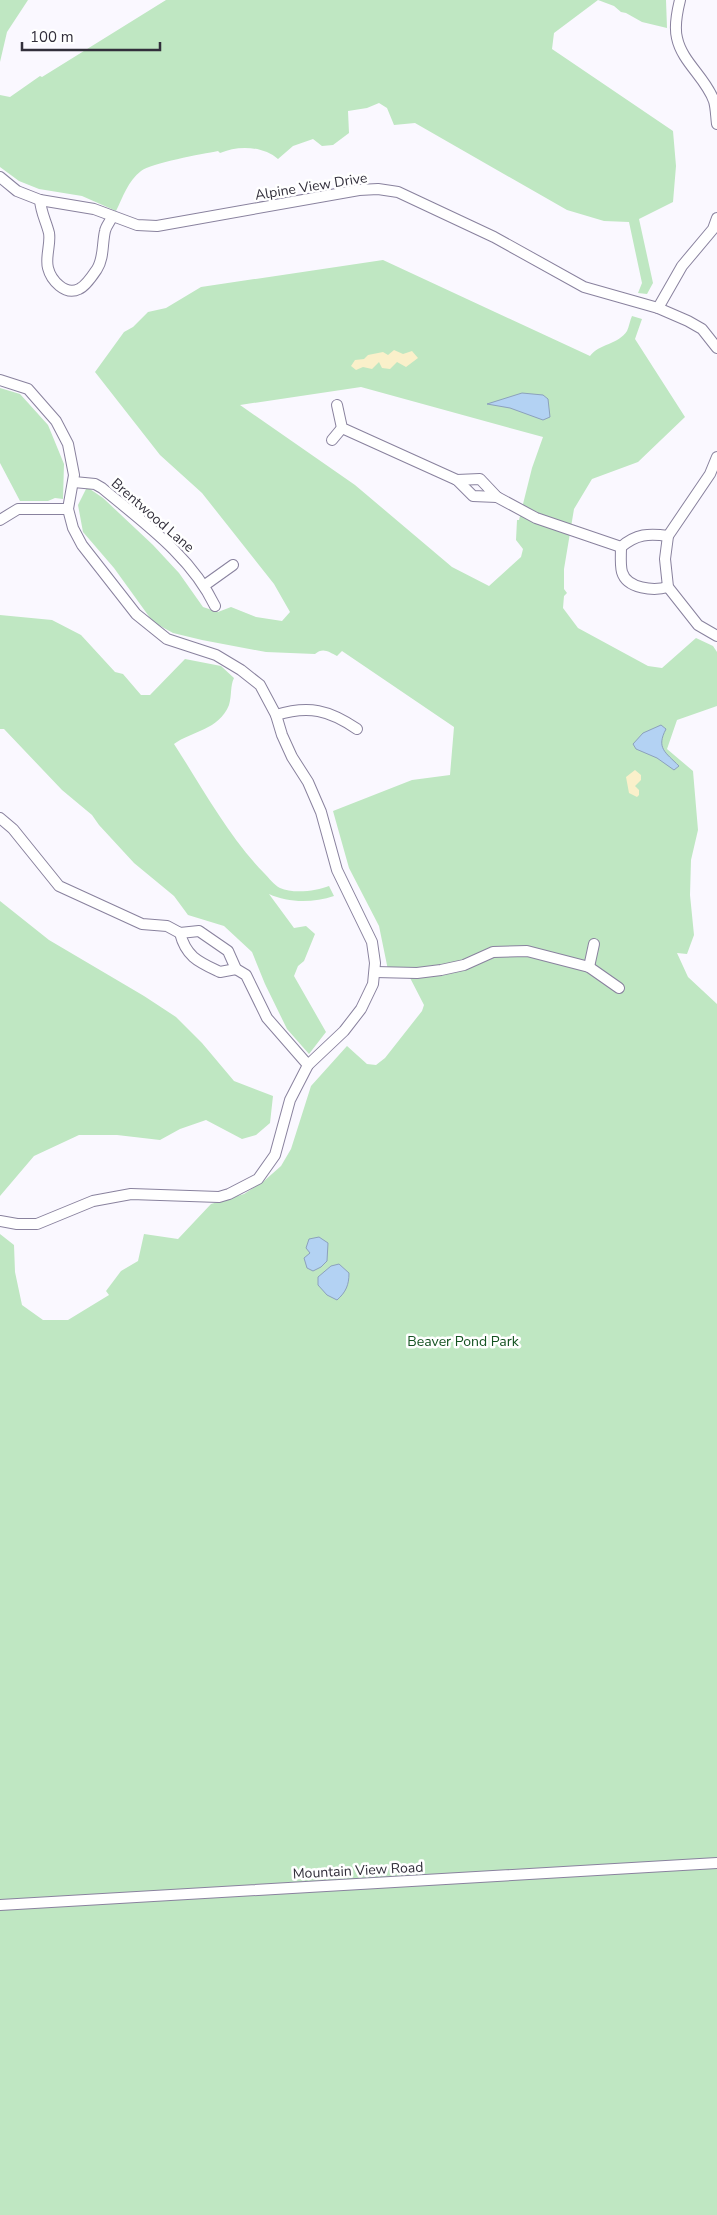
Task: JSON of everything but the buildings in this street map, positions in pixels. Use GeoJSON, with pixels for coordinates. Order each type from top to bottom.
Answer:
{"type":"FeatureCollection","features":[{"type":"Feature","properties":{"kind":"street"},"geometry":{"type":"LineString","coordinates":[[680,0],[676,19],[676,37],[682,53],[714,101],[717,124]]}},
{"type":"Feature","properties":{"kind":"street","name":"Alpine View Drive"},"geometry":{"type":"LineString","coordinates":[[0,177],[17,191],[40,200],[94,209],[137,225],[158,226],[359,190],[378,189],[398,192],[494,237],[584,287],[658,308],[702,329],[717,348]]}},
{"type":"Feature","properties":{"kind":"street"},"geometry":{"type":"LineString","coordinates":[[40,200],[41,213],[49,232],[50,241],[47,266],[52,278],[60,287],[70,290],[79,289],[98,267],[102,259],[105,230],[112,217]]}},
{"type":"Feature","properties":{"kind":"street"},"geometry":{"type":"LineString","coordinates":[[658,308],[682,266],[713,230],[717,218]]}},
{"type":"Feature","properties":{"kind":"street"},"geometry":{"type":"LineString","coordinates":[[0,380],[28,389],[56,421],[68,444],[74,482],[68,509],[72,528],[82,545],[136,614],[167,639],[216,654],[242,670],[260,685],[276,715],[282,735],[292,756],[308,782],[321,812],[337,870],[372,942],[375,972],[373,984],[361,1010],[344,1031],[308,1065],[290,1100],[275,1155],[258,1179],[230,1194],[219,1197],[200,1198],[131,1194],[93,1201],[37,1224],[17,1224],[0,1220]]}},
{"type":"Feature","properties":{"kind":"street"},"geometry":{"type":"LineString","coordinates":[[337,405],[342,428]]}},
{"type":"Feature","properties":{"kind":"street"},"geometry":{"type":"LineString","coordinates":[[332,440],[342,428]]}},
{"type":"Feature","properties":{"kind":"street"},"geometry":{"type":"LineString","coordinates":[[342,428],[457,480],[473,496],[497,497]]}},
{"type":"Feature","properties":{"kind":"street"},"geometry":{"type":"LineString","coordinates":[[717,457],[710,474],[668,536],[665,559],[668,587],[698,625],[717,636]]}},
{"type":"Feature","properties":{"kind":"street"},"geometry":{"type":"LineString","coordinates":[[457,480],[480,479],[497,497],[536,518],[621,547]]}},
{"type":"Feature","properties":{"kind":"street","name":"Brentwood Lane"},"geometry":{"type":"LineString","coordinates":[[74,482],[95,484],[102,488],[164,540],[205,585],[215,606]]}},
{"type":"Feature","properties":{"kind":"street"},"geometry":{"type":"LineString","coordinates":[[0,520],[18,509],[68,509]]}},
{"type":"Feature","properties":{"kind":"street"},"geometry":{"type":"LineString","coordinates":[[621,547],[638,536],[652,534],[668,536]]}},
{"type":"Feature","properties":{"kind":"street"},"geometry":{"type":"LineString","coordinates":[[621,547],[623,574],[632,584],[644,588],[660,589],[668,587]]}},
{"type":"Feature","properties":{"kind":"street"},"geometry":{"type":"LineString","coordinates":[[205,585],[233,565]]}},
{"type":"Feature","properties":{"kind":"street"},"geometry":{"type":"LineString","coordinates":[[276,715],[297,710],[315,709],[342,718],[358,729]]}},
{"type":"Feature","properties":{"kind":"street"},"geometry":{"type":"LineString","coordinates":[[0,818],[13,829],[59,886],[142,924],[167,926],[180,933],[199,931],[228,951],[236,968],[246,976],[267,1018],[308,1065]]}},
{"type":"Feature","properties":{"kind":"street"},"geometry":{"type":"LineString","coordinates":[[180,933],[184,948],[196,960],[220,972],[236,968]]}},
{"type":"Feature","properties":{"kind":"street"},"geometry":{"type":"LineString","coordinates":[[589,968],[594,944]]}},
{"type":"Feature","properties":{"kind":"street"},"geometry":{"type":"LineString","coordinates":[[375,972],[417,973],[464,965],[493,952],[512,951],[535,953],[589,968],[619,988]]}},
{"type":"Feature","properties":{"kind":"street","name":"Mountain View Road"},"geometry":{"type":"LineString","coordinates":[[0,1905],[717,1863]]}},
{"type":"Feature","properties":{"kind":"green space"},"geometry":{"type":"Polygon","coordinates":[[[0,0],[28,0],[7,32],[0,62],[0,0]]]}},
{"type":"Feature","properties":{"kind":"green space"},"geometry":{"type":"Polygon","coordinates":[[[166,0],[598,0],[554,33],[552,49],[673,131],[676,166],[673,202],[639,219],[653,283],[647,294],[638,293],[642,283],[629,222],[604,221],[567,210],[415,123],[394,125],[387,108],[379,103],[367,108],[348,111],[349,133],[333,145],[322,146],[313,139],[293,146],[278,159],[265,151],[242,148],[189,157],[147,168],[136,175],[116,211],[82,196],[39,189],[19,181],[0,167],[0,95],[10,97],[40,76],[42,77],[166,0]]]}},
{"type":"Feature","properties":{"kind":"green space"},"geometry":{"type":"Polygon","coordinates":[[[598,0],[666,0],[667,28],[642,22],[621,12],[614,6],[598,0]]]}},
{"type":"Feature","properties":{"kind":"green space","name":"Beaver Pond Park"},"geometry":{"type":"Polygon","coordinates":[[[383,260],[590,356],[598,349],[619,339],[627,331],[632,316],[642,319],[635,339],[685,417],[638,462],[592,479],[574,509],[564,569],[564,589],[567,593],[564,596],[563,608],[578,628],[648,666],[662,668],[696,638],[713,646],[717,652],[717,706],[677,720],[667,749],[693,771],[698,830],[691,860],[690,895],[694,935],[687,954],[677,953],[688,977],[717,1004],[717,2215],[0,2215],[0,1234],[14,1245],[15,1272],[22,1305],[43,1320],[68,1320],[109,1295],[106,1291],[121,1271],[138,1261],[144,1234],[178,1239],[211,1204],[244,1194],[264,1181],[281,1166],[291,1149],[311,1086],[347,1046],[367,1064],[376,1065],[385,1058],[422,1011],[424,1005],[407,972],[388,970],[379,926],[349,868],[333,811],[412,780],[450,775],[454,727],[342,651],[337,656],[323,651],[315,654],[266,652],[173,633],[153,622],[114,568],[83,532],[78,505],[87,487],[103,498],[153,545],[179,573],[203,607],[218,612],[231,607],[256,617],[282,621],[290,612],[274,584],[202,493],[160,455],[95,372],[124,332],[133,327],[148,312],[166,308],[201,287],[383,260]],[[361,387],[240,405],[355,485],[452,567],[489,586],[521,557],[523,549],[516,540],[517,520],[519,520],[532,468],[543,437],[361,387]]]}},
{"type":"Feature","properties":{"kind":"green space"},"geometry":{"type":"Polygon","coordinates":[[[0,388],[20,394],[48,425],[64,464],[63,499],[20,501],[0,463],[0,388]]]}},
{"type":"Feature","properties":{"kind":"green space"},"geometry":{"type":"Polygon","coordinates":[[[0,615],[52,620],[81,635],[115,672],[123,674],[141,695],[150,695],[185,659],[221,666],[234,678],[229,705],[219,720],[174,744],[227,827],[251,859],[274,883],[285,890],[298,891],[329,886],[334,896],[318,900],[301,901],[284,899],[269,894],[294,928],[306,926],[315,934],[304,961],[298,966],[294,976],[326,1032],[309,1054],[287,1029],[252,952],[224,926],[188,915],[174,896],[134,863],[92,815],[62,790],[4,729],[0,729],[0,615]]]}},
{"type":"Feature","properties":{"kind":"green space"},"geometry":{"type":"Polygon","coordinates":[[[0,901],[49,940],[176,1017],[202,1043],[234,1081],[273,1096],[270,1123],[256,1135],[242,1139],[206,1120],[180,1129],[160,1140],[117,1135],[79,1135],[34,1156],[0,1196],[0,901]]]}},
{"type":"Feature","properties":{"kind":"sand"},"geometry":{"type":"Polygon","coordinates":[[[394,350],[403,354],[412,351],[418,358],[406,367],[397,362],[390,369],[382,368],[379,362],[372,369],[363,367],[356,370],[351,366],[355,360],[364,359],[368,355],[383,352],[388,355],[394,350]]]}},
{"type":"Feature","properties":{"kind":"sand"},"geometry":{"type":"Polygon","coordinates":[[[635,770],[641,775],[641,780],[635,786],[639,790],[637,797],[629,793],[626,777],[635,770]]]}},
{"type":"Feature","properties":{"kind":"water"},"geometry":{"type":"Polygon","coordinates":[[[522,393],[543,395],[548,399],[550,417],[543,420],[510,408],[487,404],[522,393]]]}},
{"type":"Feature","properties":{"kind":"water"},"geometry":{"type":"Polygon","coordinates":[[[661,725],[666,729],[662,745],[679,766],[674,770],[657,758],[636,749],[633,744],[643,733],[661,725]]]}},
{"type":"Feature","properties":{"kind":"water"},"geometry":{"type":"Polygon","coordinates":[[[319,1237],[328,1243],[327,1261],[313,1271],[307,1268],[304,1258],[310,1253],[306,1248],[309,1239],[319,1237]]]}},
{"type":"Feature","properties":{"kind":"water"},"geometry":{"type":"Polygon","coordinates":[[[339,1264],[349,1273],[349,1277],[348,1285],[337,1300],[327,1295],[318,1285],[318,1277],[331,1266],[339,1264]]]}}]}
